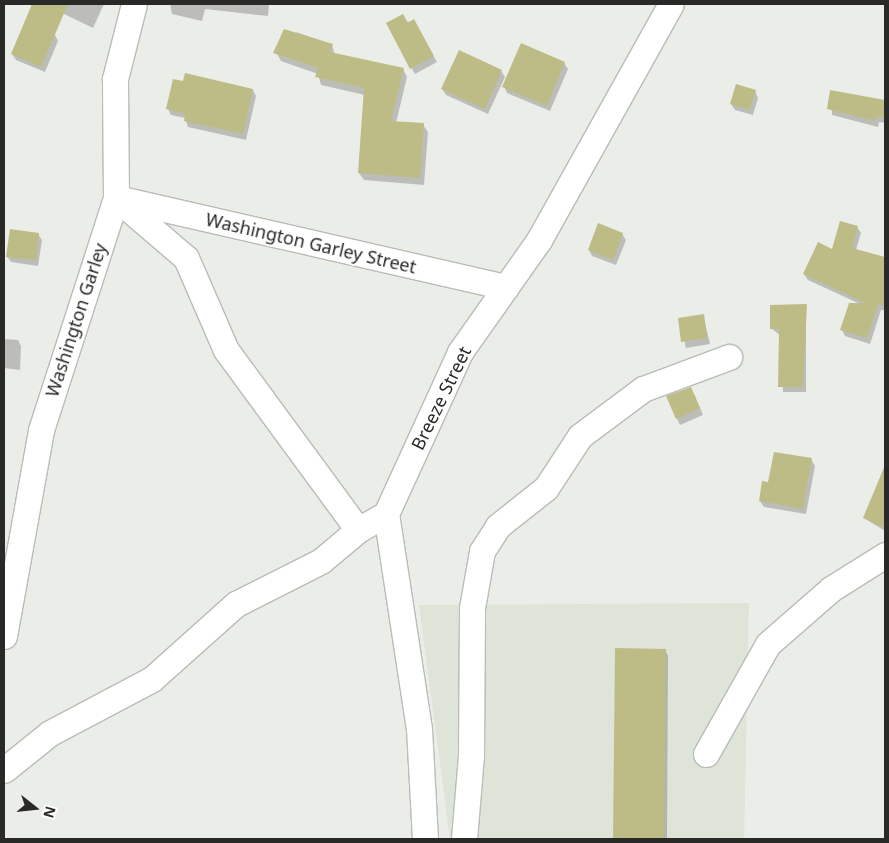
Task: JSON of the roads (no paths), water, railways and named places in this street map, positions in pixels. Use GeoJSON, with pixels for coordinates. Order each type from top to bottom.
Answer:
{"type":"FeatureCollection","features":[{"type":"Feature","properties":{"kind":"street","name":"Washington Garley"},"geometry":{"type":"LineString","coordinates":[[4,636],[41,430],[116,198],[116,79],[134,4]]}},
{"type":"Feature","properties":{"kind":"street","name":"Breeze Street"},"geometry":{"type":"LineString","coordinates":[[386,514],[460,352],[538,240],[671,4]]}},
{"type":"Feature","properties":{"kind":"street","name":"Washington Garley Street"},"geometry":{"type":"LineString","coordinates":[[116,198],[506,287]]}},
{"type":"Feature","properties":{"kind":"street"},"geometry":{"type":"LineString","coordinates":[[116,198],[186,258],[226,350],[358,530]]}},
{"type":"Feature","properties":{"kind":"street"},"geometry":{"type":"LineString","coordinates":[[464,839],[471,755],[472,608],[482,551],[498,526],[546,488],[580,436],[643,389],[729,357]]}},
{"type":"Feature","properties":{"kind":"street"},"geometry":{"type":"LineString","coordinates":[[4,770],[50,733],[152,679],[236,604],[321,561],[358,530],[386,514],[420,730],[425,839]]}},
{"type":"Feature","properties":{"kind":"street"},"geometry":{"type":"LineString","coordinates":[[706,754],[768,644],[831,589],[885,554]]}}]}
